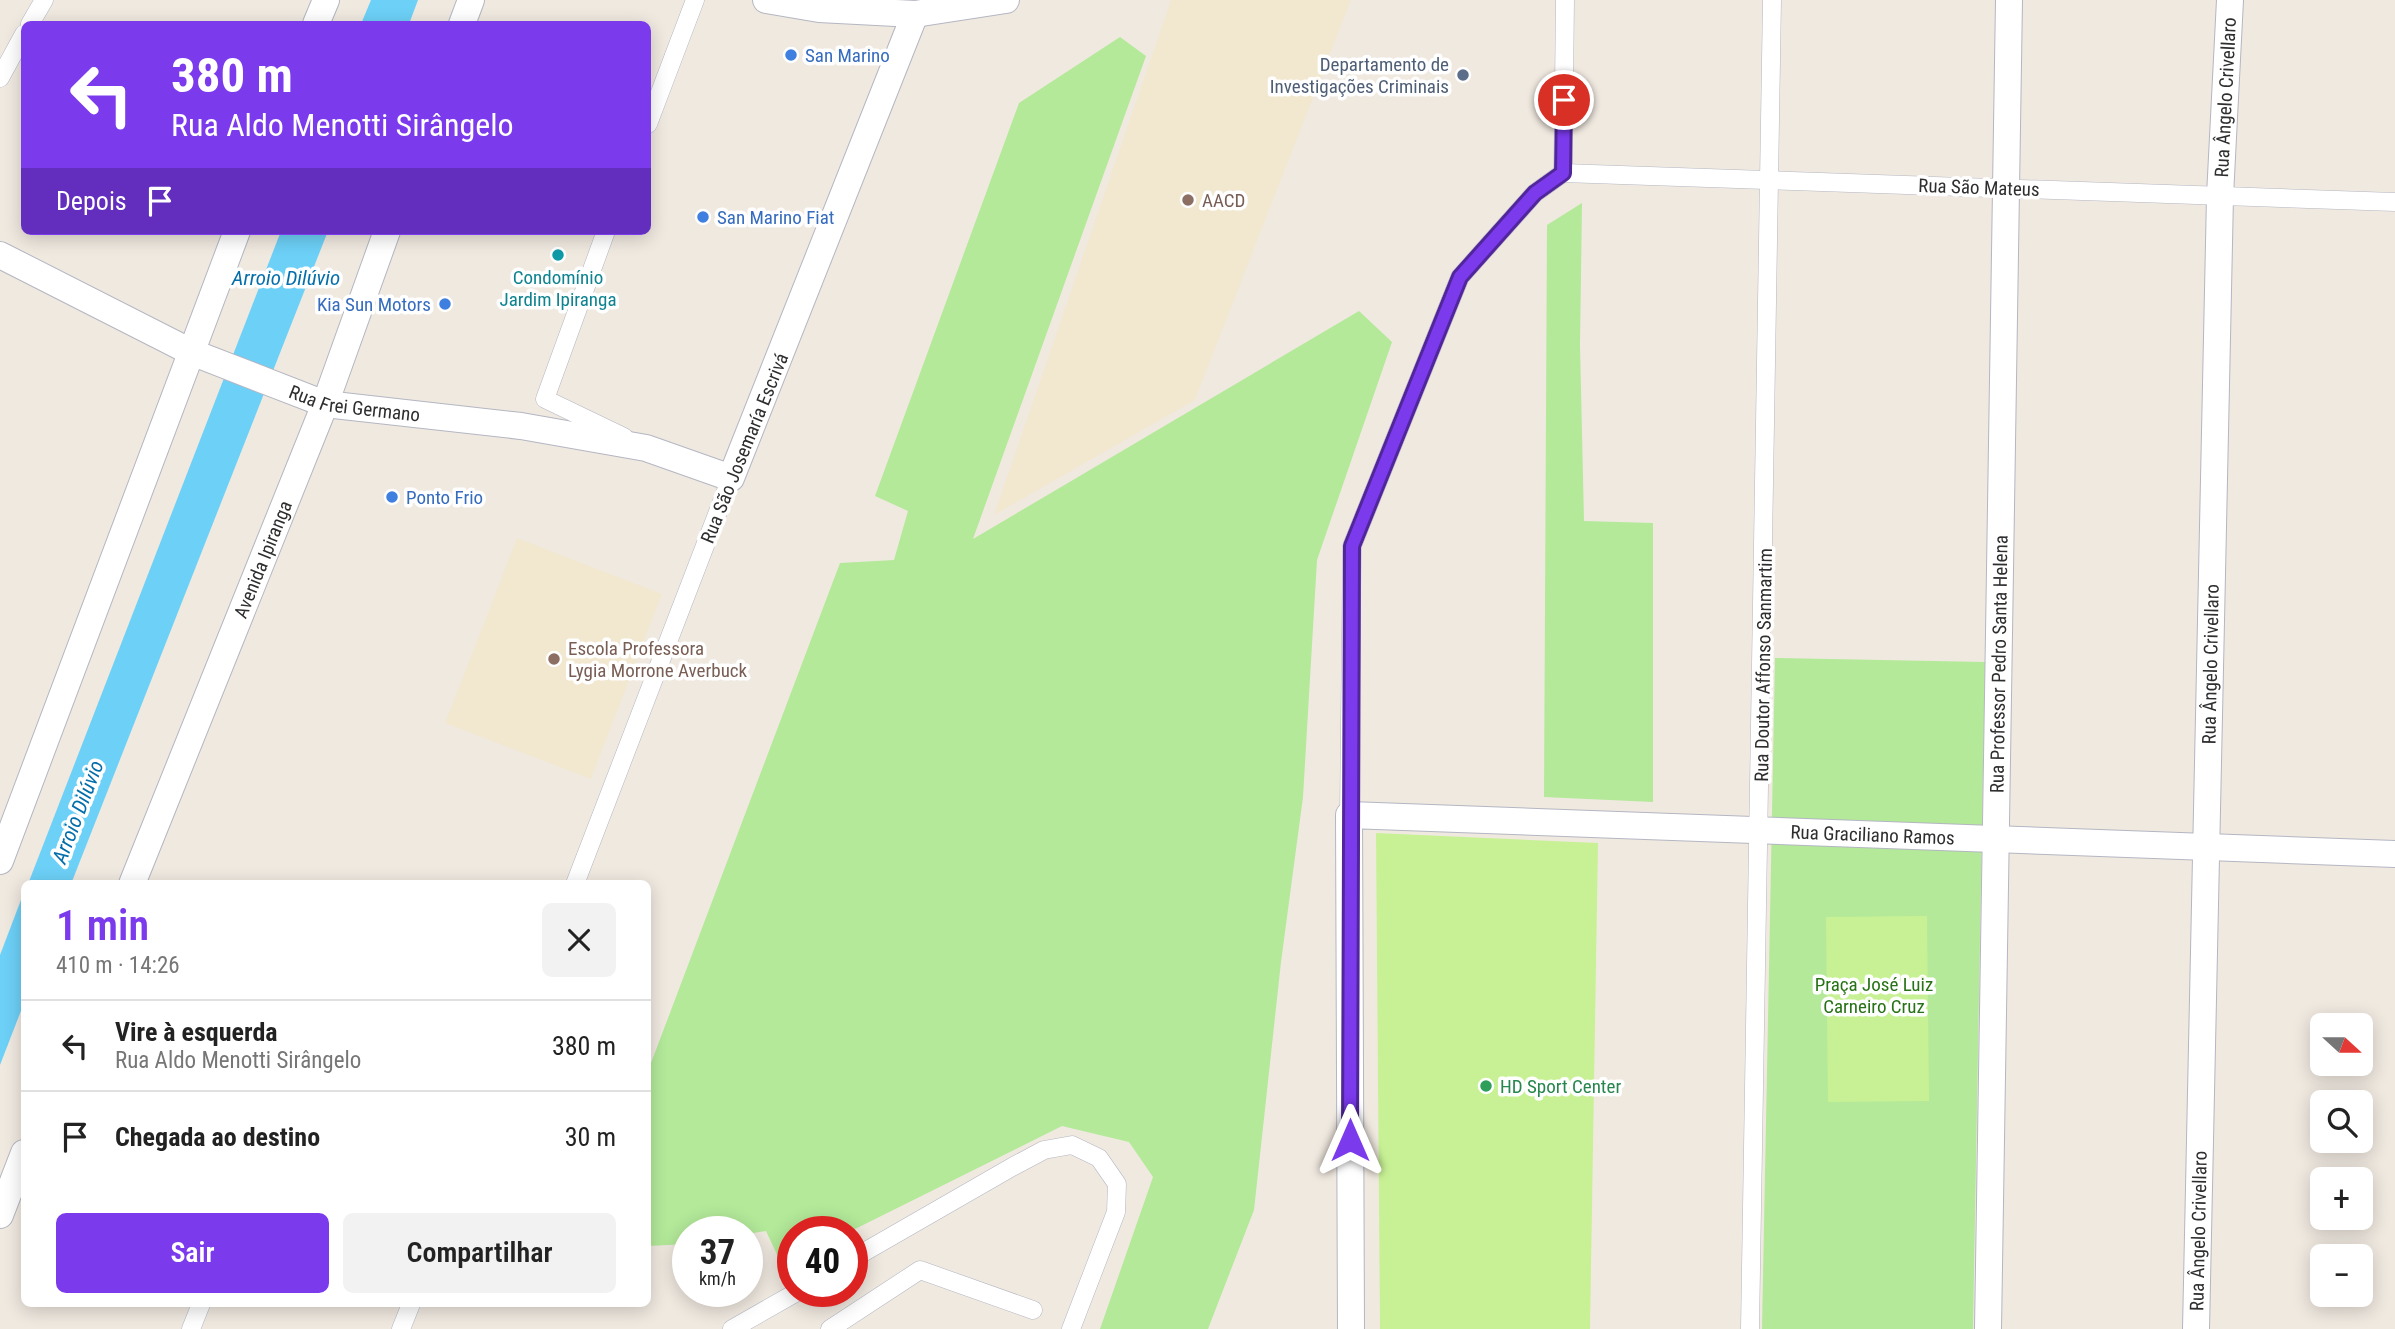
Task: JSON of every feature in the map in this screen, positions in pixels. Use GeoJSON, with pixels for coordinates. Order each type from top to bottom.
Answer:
{"type":"FeatureCollection","features":[{"type":"Feature","properties":{"kind":"street"},"geometry":{"type":"LineString","coordinates":[[32,21],[44,0]]}},
{"type":"Feature","properties":{"kind":"street"},"geometry":{"type":"LineString","coordinates":[[317,21],[326,0]]}},
{"type":"Feature","properties":{"kind":"street"},"geometry":{"type":"LineString","coordinates":[[463,21],[471,0]]}},
{"type":"Feature","properties":{"kind":"street"},"geometry":{"type":"LineString","coordinates":[[651,116],[695,0]]}},
{"type":"Feature","properties":{"kind":"street"},"geometry":{"type":"LineString","coordinates":[[766,0],[818,9],[915,14],[1006,0]]}},
{"type":"Feature","properties":{"kind":"street"},"geometry":{"type":"LineString","coordinates":[[818,9],[856,0]]}},
{"type":"Feature","properties":{"kind":"street"},"geometry":{"type":"LineString","coordinates":[[1351,1329],[1349,816],[1352,546],[1460,277],[1535,193],[1563,173],[1565,0]]}},
{"type":"Feature","properties":{"kind":"street","name":"Rua Doutor Affonso Sanmartim"},"geometry":{"type":"LineString","coordinates":[[1750,1329],[1772,0]]}},
{"type":"Feature","properties":{"kind":"street","name":"Rua Professor Pedro Santa Helena"},"geometry":{"type":"LineString","coordinates":[[1988,1329],[2009,0]]}},
{"type":"Feature","properties":{"kind":"street","name":"Rua Ângelo Crivellaro"},"geometry":{"type":"LineString","coordinates":[[2196,1329],[2204,847],[2220,196],[2230,0]]}},
{"type":"Feature","properties":{"kind":"street","name":"Rua São Josemaría Escrivá"},"geometry":{"type":"LineString","coordinates":[[577,880],[731,478],[915,14]]}},
{"type":"Feature","properties":{"kind":"street"},"geometry":{"type":"LineString","coordinates":[[0,78],[21,40]]}},
{"type":"Feature","properties":{"kind":"street","name":"Rua São Mateus"},"geometry":{"type":"LineString","coordinates":[[1563,173],[2395,202]]}},
{"type":"Feature","properties":{"kind":"street"},"geometry":{"type":"LineString","coordinates":[[0,861],[202,356],[236,235]]}},
{"type":"Feature","properties":{"kind":"street","name":"Avenida Ipiranga"},"geometry":{"type":"LineString","coordinates":[[134,880],[325,404],[386,235]]}},
{"type":"Feature","properties":{"kind":"street"},"geometry":{"type":"LineString","coordinates":[[605,235],[545,399],[646,448]]}},
{"type":"Feature","properties":{"kind":"street","name":"Rua Frei Germano"},"geometry":{"type":"LineString","coordinates":[[0,255],[202,356],[325,404],[521,426],[646,448],[731,478]]}},
{"type":"Feature","properties":{"kind":"street","name":"Rua Graciliano Ramos"},"geometry":{"type":"LineString","coordinates":[[1349,816],[2395,854]]}},
{"type":"Feature","properties":{"kind":"street"},"geometry":{"type":"LineString","coordinates":[[868,1250],[1044,1150],[1072,1145],[1099,1158],[1117,1184],[1116,1212],[1071,1329]]}},
{"type":"Feature","properties":{"kind":"street"},"geometry":{"type":"LineString","coordinates":[[0,1215],[21,1161]]}},
{"type":"Feature","properties":{"kind":"street"},"geometry":{"type":"LineString","coordinates":[[830,1329],[920,1270],[1033,1310]]}},
{"type":"Feature","properties":{"kind":"street"},"geometry":{"type":"LineString","coordinates":[[732,1329],[777,1303]]}},
{"type":"Feature","properties":{"kind":"street"},"geometry":{"type":"LineString","coordinates":[[191,1329],[200,1307]]}},
{"type":"Feature","properties":{"kind":"street"},"geometry":{"type":"LineString","coordinates":[[401,1329],[410,1307]]}},
{"type":"Feature","properties":{"kind":"shaded area","name":"AACD"},"geometry":{"type":"Polygon","coordinates":[[[1171,0],[1351,0],[1195,400],[994,515],[1171,0]]]}},
{"type":"Feature","properties":{"kind":"shaded area","name":"Escola Professora Lygia Morrone Averbuck"},"geometry":{"type":"Polygon","coordinates":[[[517,538],[662,594],[591,779],[445,723],[517,538]]]}},
{"type":"Feature","properties":{"kind":"green space"},"geometry":{"type":"Polygon","coordinates":[[[1120,37],[1146,56],[973,539],[1359,311],[1392,342],[1317,560],[1303,797],[1281,962],[1254,1210],[1208,1329],[1100,1329],[1153,1177],[1129,1142],[1062,1126],[868,1223],[868,1216],[777,1216],[777,1254],[766,1231],[763,1231],[763,1216],[672,1216],[672,1245],[651,1246],[651,1063],[840,563],[894,560],[908,511],[875,496],[1019,103],[1120,37]]]}},
{"type":"Feature","properties":{"kind":"green space"},"geometry":{"type":"Polygon","coordinates":[[[1582,203],[1580,345],[1584,521],[1653,523],[1653,802],[1544,797],[1547,225],[1582,203]]]}},
{"type":"Feature","properties":{"kind":"green space","name":"Praça José Luiz Carneiro Cruz"},"geometry":{"type":"Polygon","coordinates":[[[1775,658],[1985,662],[1973,1329],[1762,1329],[1775,658]]]}},
{"type":"Feature","properties":{"kind":"green space","name":"HD Sport Center"},"geometry":{"type":"Polygon","coordinates":[[[1376,833],[1598,843],[1590,1329],[1380,1329],[1376,833]]]}},
{"type":"Feature","properties":{"kind":"green space"},"geometry":{"type":"Polygon","coordinates":[[[1927,916],[1929,1101],[1828,1102],[1826,917],[1927,916]]]}},
{"type":"Feature","properties":{"kind":"water"},"geometry":{"type":"Polygon","coordinates":[[[371,0],[418,0],[410,21],[362,21],[371,0]]]}},
{"type":"Feature","properties":{"kind":"water","name":"Arroio Dilúvio"},"geometry":{"type":"Polygon","coordinates":[[[279,235],[326,235],[73,880],[30,880],[279,235]]]}},
{"type":"Feature","properties":{"kind":"water","name":"Arroio Dilúvio"},"geometry":{"type":"Polygon","coordinates":[[[21,900],[21,1011],[0,1065],[0,955],[21,900]]]}},
{"type":"Feature","properties":{"kind":"place","name":"San Marino"},"geometry":{"type":"Point","coordinates":[791,55]}},
{"type":"Feature","properties":{"kind":"place","name":"Departamento de Investigações Criminais"},"geometry":{"type":"Point","coordinates":[1463,75]}},
{"type":"Feature","properties":{"kind":"place","name":"AACD"},"geometry":{"type":"Point","coordinates":[1188,200]}},
{"type":"Feature","properties":{"kind":"place","name":"San Marino Fiat"},"geometry":{"type":"Point","coordinates":[703,217]}},
{"type":"Feature","properties":{"kind":"place","name":"Condomínio Jardim Ipiranga"},"geometry":{"type":"Point","coordinates":[558,255]}},
{"type":"Feature","properties":{"kind":"place","name":"Kia Sun Motors"},"geometry":{"type":"Point","coordinates":[445,304]}},
{"type":"Feature","properties":{"kind":"place","name":"Ponto Frio"},"geometry":{"type":"Point","coordinates":[392,497]}},
{"type":"Feature","properties":{"kind":"place","name":"Escola Professora Lygia Morrone Averbuck"},"geometry":{"type":"Point","coordinates":[554,659]}},
{"type":"Feature","properties":{"kind":"place","name":"HD Sport Center"},"geometry":{"type":"Point","coordinates":[1486,1086]}},
{"type":"Feature","properties":{"kind":"route"},"geometry":{"type":"LineString","coordinates":[[1350,1140],[1352,546],[1460,277],[1535,193],[1563,173],[1564,100]]}}]}
